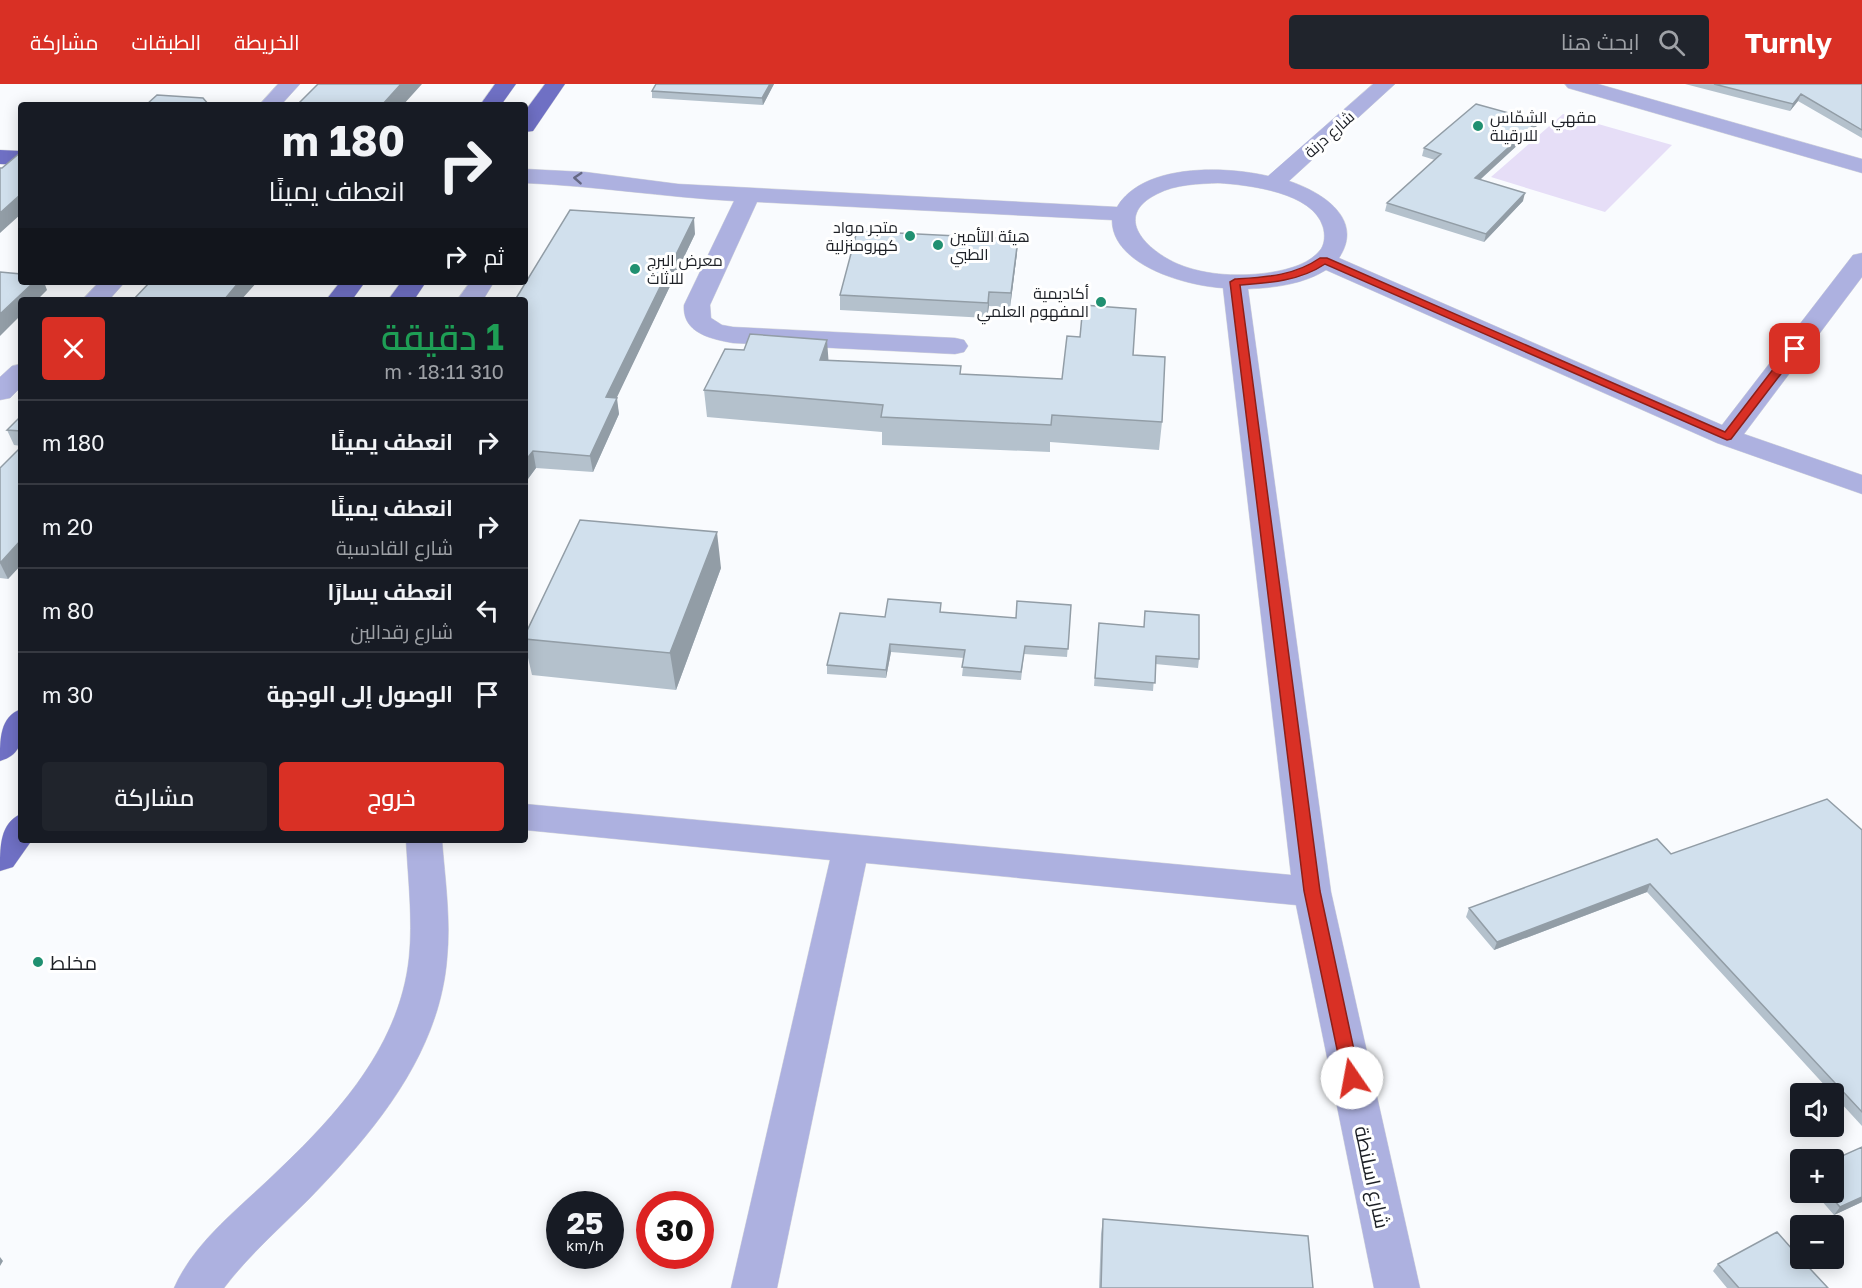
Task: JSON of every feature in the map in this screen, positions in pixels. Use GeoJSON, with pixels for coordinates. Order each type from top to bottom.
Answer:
{"type":"FeatureCollection","features":[{"type":"Feature","properties":{"kind":"main road"},"geometry":{"type":"LineString","coordinates":[[492,102],[506,84]]}},
{"type":"Feature","properties":{"kind":"main road"},"geometry":{"type":"LineString","coordinates":[[528,122],[555,84]]}},
{"type":"Feature","properties":{"kind":"main road"},"geometry":{"type":"LineString","coordinates":[[0,157],[18,158]]}},
{"type":"Feature","properties":{"kind":"main road"},"geometry":{"type":"LineString","coordinates":[[341,297],[351,285]]}},
{"type":"Feature","properties":{"kind":"main road"},"geometry":{"type":"LineString","coordinates":[[0,749],[18,725]]}},
{"type":"Feature","properties":{"kind":"main road"},"geometry":{"type":"LineString","coordinates":[[0,857],[18,832]]}},
{"type":"Feature","properties":{"kind":"street"},"geometry":{"type":"LineString","coordinates":[[273,102],[290,84]]}},
{"type":"Feature","properties":{"kind":"street","name":"شارع درنة"},"geometry":{"type":"LineString","coordinates":[[1273,184],[1385,84]]}},
{"type":"Feature","properties":{"kind":"street"},"geometry":{"type":"LineString","coordinates":[[1575,84],[1626,90],[1862,166]]}},
{"type":"Feature","properties":{"kind":"street"},"geometry":{"type":"LineString","coordinates":[[528,176],[585,178],[678,191],[1124,214]]}},
{"type":"Feature","properties":{"kind":"street"},"geometry":{"type":"LineString","coordinates":[[1219,176],[1273,184],[1312,200],[1326,212],[1335,224],[1337,236],[1334,249],[1324,260],[1312,268],[1278,279],[1235,282],[1181,273],[1158,264],[1140,252],[1129,240],[1123,227],[1124,214],[1133,201],[1147,190],[1168,182],[1219,176]]}},
{"type":"Feature","properties":{"kind":"street"},"geometry":{"type":"LineString","coordinates":[[528,197],[572,198],[678,191]]}},
{"type":"Feature","properties":{"kind":"street"},"geometry":{"type":"LineString","coordinates":[[749,194],[697,305],[695,313],[706,327],[733,334],[955,346]]}},
{"type":"Feature","properties":{"kind":"street"},"geometry":{"type":"LineString","coordinates":[[1324,260],[1727,437],[1862,485]]}},
{"type":"Feature","properties":{"kind":"street"},"geometry":{"type":"LineString","coordinates":[[1727,437],[1862,260]]}},
{"type":"Feature","properties":{"kind":"street","name":"شارع اسلنطة"},"geometry":{"type":"LineString","coordinates":[[1235,282],[1312,891],[1397,1288]]}},
{"type":"Feature","properties":{"kind":"street"},"geometry":{"type":"LineString","coordinates":[[98,297],[110,285]]}},
{"type":"Feature","properties":{"kind":"street"},"geometry":{"type":"LineString","coordinates":[[0,392],[18,375]]}},
{"type":"Feature","properties":{"kind":"street"},"geometry":{"type":"LineString","coordinates":[[528,818],[1312,891]]}},
{"type":"Feature","properties":{"kind":"street"},"geometry":{"type":"LineString","coordinates":[[197,1288],[210,1268],[233,1241],[260,1218],[340,1138],[368,1103],[396,1058],[409,1032],[421,995],[428,960],[424,843]]}},
{"type":"Feature","properties":{"kind":"street"},"geometry":{"type":"LineString","coordinates":[[754,1288],[851,849]]}},
{"type":"Feature","properties":{"kind":"shaded area"},"geometry":{"type":"Polygon","coordinates":[[[1563,114],[1672,145],[1605,212],[1491,177],[1563,114]]]}},
{"type":"Feature","properties":{"kind":"building"},"geometry":{"type":"Polygon","coordinates":[[[318,84],[401,84],[385,102],[300,102],[318,84]]]}},
{"type":"Feature","properties":{"kind":"building"},"geometry":{"type":"Polygon","coordinates":[[[656,84],[770,84],[762,98],[652,91],[656,84]]]}},
{"type":"Feature","properties":{"kind":"building"},"geometry":{"type":"Polygon","coordinates":[[[1714,84],[1862,84],[1862,130],[1801,94],[1793,104],[1714,84]]]}},
{"type":"Feature","properties":{"kind":"building"},"geometry":{"type":"Polygon","coordinates":[[[157,95],[203,98],[206,102],[149,102],[157,95]]]}},
{"type":"Feature","properties":{"kind":"building"},"geometry":{"type":"Polygon","coordinates":[[[1476,104],[1538,121],[1475,178],[1525,193],[1486,234],[1387,203],[1441,154],[1424,148],[1476,104]]]}},
{"type":"Feature","properties":{"kind":"building"},"geometry":{"type":"Polygon","coordinates":[[[18,155],[18,197],[0,213],[0,168],[18,155]]]}},
{"type":"Feature","properties":{"kind":"building"},"geometry":{"type":"Polygon","coordinates":[[[570,210],[694,218],[606,397],[617,398],[590,456],[533,451],[528,457],[528,297],[517,297],[524,285],[528,285],[528,279],[570,210]]]}},
{"type":"Feature","properties":{"kind":"building"},"geometry":{"type":"Polygon","coordinates":[[[857,231],[1018,239],[1011,293],[989,292],[988,303],[840,295],[857,231]]]}},
{"type":"Feature","properties":{"kind":"building"},"geometry":{"type":"Polygon","coordinates":[[[0,272],[18,274],[18,285],[31,285],[0,314],[0,272]]]}},
{"type":"Feature","properties":{"kind":"building"},"geometry":{"type":"Polygon","coordinates":[[[147,285],[236,285],[226,297],[136,297],[147,285]]]}},
{"type":"Feature","properties":{"kind":"building"},"geometry":{"type":"Polygon","coordinates":[[[1083,305],[1136,309],[1133,355],[1165,357],[1162,422],[1052,415],[1051,425],[881,417],[883,405],[704,390],[725,349],[744,350],[750,334],[827,340],[820,360],[961,366],[960,374],[1062,379],[1067,336],[1080,337],[1083,305]]]}},
{"type":"Feature","properties":{"kind":"building"},"geometry":{"type":"Polygon","coordinates":[[[18,419],[18,431],[7,430],[18,419]]]}},
{"type":"Feature","properties":{"kind":"building"},"geometry":{"type":"Polygon","coordinates":[[[18,450],[18,543],[0,563],[0,468],[18,450]]]}},
{"type":"Feature","properties":{"kind":"building"},"geometry":{"type":"Polygon","coordinates":[[[580,520],[717,532],[670,653],[528,639],[528,629],[580,520]]]}},
{"type":"Feature","properties":{"kind":"building"},"geometry":{"type":"Polygon","coordinates":[[[888,599],[941,603],[940,612],[1016,618],[1017,601],[1071,605],[1068,649],[1025,646],[1021,672],[962,667],[965,650],[890,644],[886,670],[827,665],[840,613],[885,617],[888,599]]]}},
{"type":"Feature","properties":{"kind":"building"},"geometry":{"type":"Polygon","coordinates":[[[1145,611],[1199,615],[1199,659],[1156,656],[1155,683],[1095,678],[1099,623],[1144,627],[1145,611]]]}},
{"type":"Feature","properties":{"kind":"building"},"geometry":{"type":"Polygon","coordinates":[[[1827,799],[1862,830],[1862,1112],[1844,1093],[1844,1083],[1835,1083],[1650,884],[1497,942],[1469,908],[1657,839],[1671,854],[1827,799]]]}},
{"type":"Feature","properties":{"kind":"building"},"geometry":{"type":"Polygon","coordinates":[[[1862,1147],[1862,1197],[1840,1207],[1837,1203],[1844,1203],[1844,1155],[1862,1147]]]}},
{"type":"Feature","properties":{"kind":"building"},"geometry":{"type":"Polygon","coordinates":[[[1103,1219],[1308,1236],[1313,1288],[1101,1288],[1103,1219]]]}},
{"type":"Feature","properties":{"kind":"building"},"geometry":{"type":"Polygon","coordinates":[[[1777,1232],[1790,1247],[1790,1269],[1810,1269],[1828,1288],[1739,1288],[1718,1264],[1777,1232]]]}},
{"type":"Feature","properties":{"kind":"place","name":"مقهي الشمّاس للارقيلة"},"geometry":{"type":"Point","coordinates":[1478,126]}},
{"type":"Feature","properties":{"kind":"place","name":"متجر مواد كهرومنزلية"},"geometry":{"type":"Point","coordinates":[910,236]}},
{"type":"Feature","properties":{"kind":"place","name":"هيئة التأمين الطبي"},"geometry":{"type":"Point","coordinates":[938,245]}},
{"type":"Feature","properties":{"kind":"place","name":"معرض البرج للاثاث"},"geometry":{"type":"Point","coordinates":[635,269]}},
{"type":"Feature","properties":{"kind":"place","name":"أكاديمية المفهوم العلمي"},"geometry":{"type":"Point","coordinates":[1101,302]}},
{"type":"Feature","properties":{"kind":"place","name":"مخلط"},"geometry":{"type":"Point","coordinates":[38,962]}},
{"type":"Feature","properties":{"kind":"route"},"geometry":{"type":"LineString","coordinates":[[1352,1078],[1312,891],[1235,282],[1278,279],[1312,268],[1324,260],[1727,437],[1795,349]]}}]}
